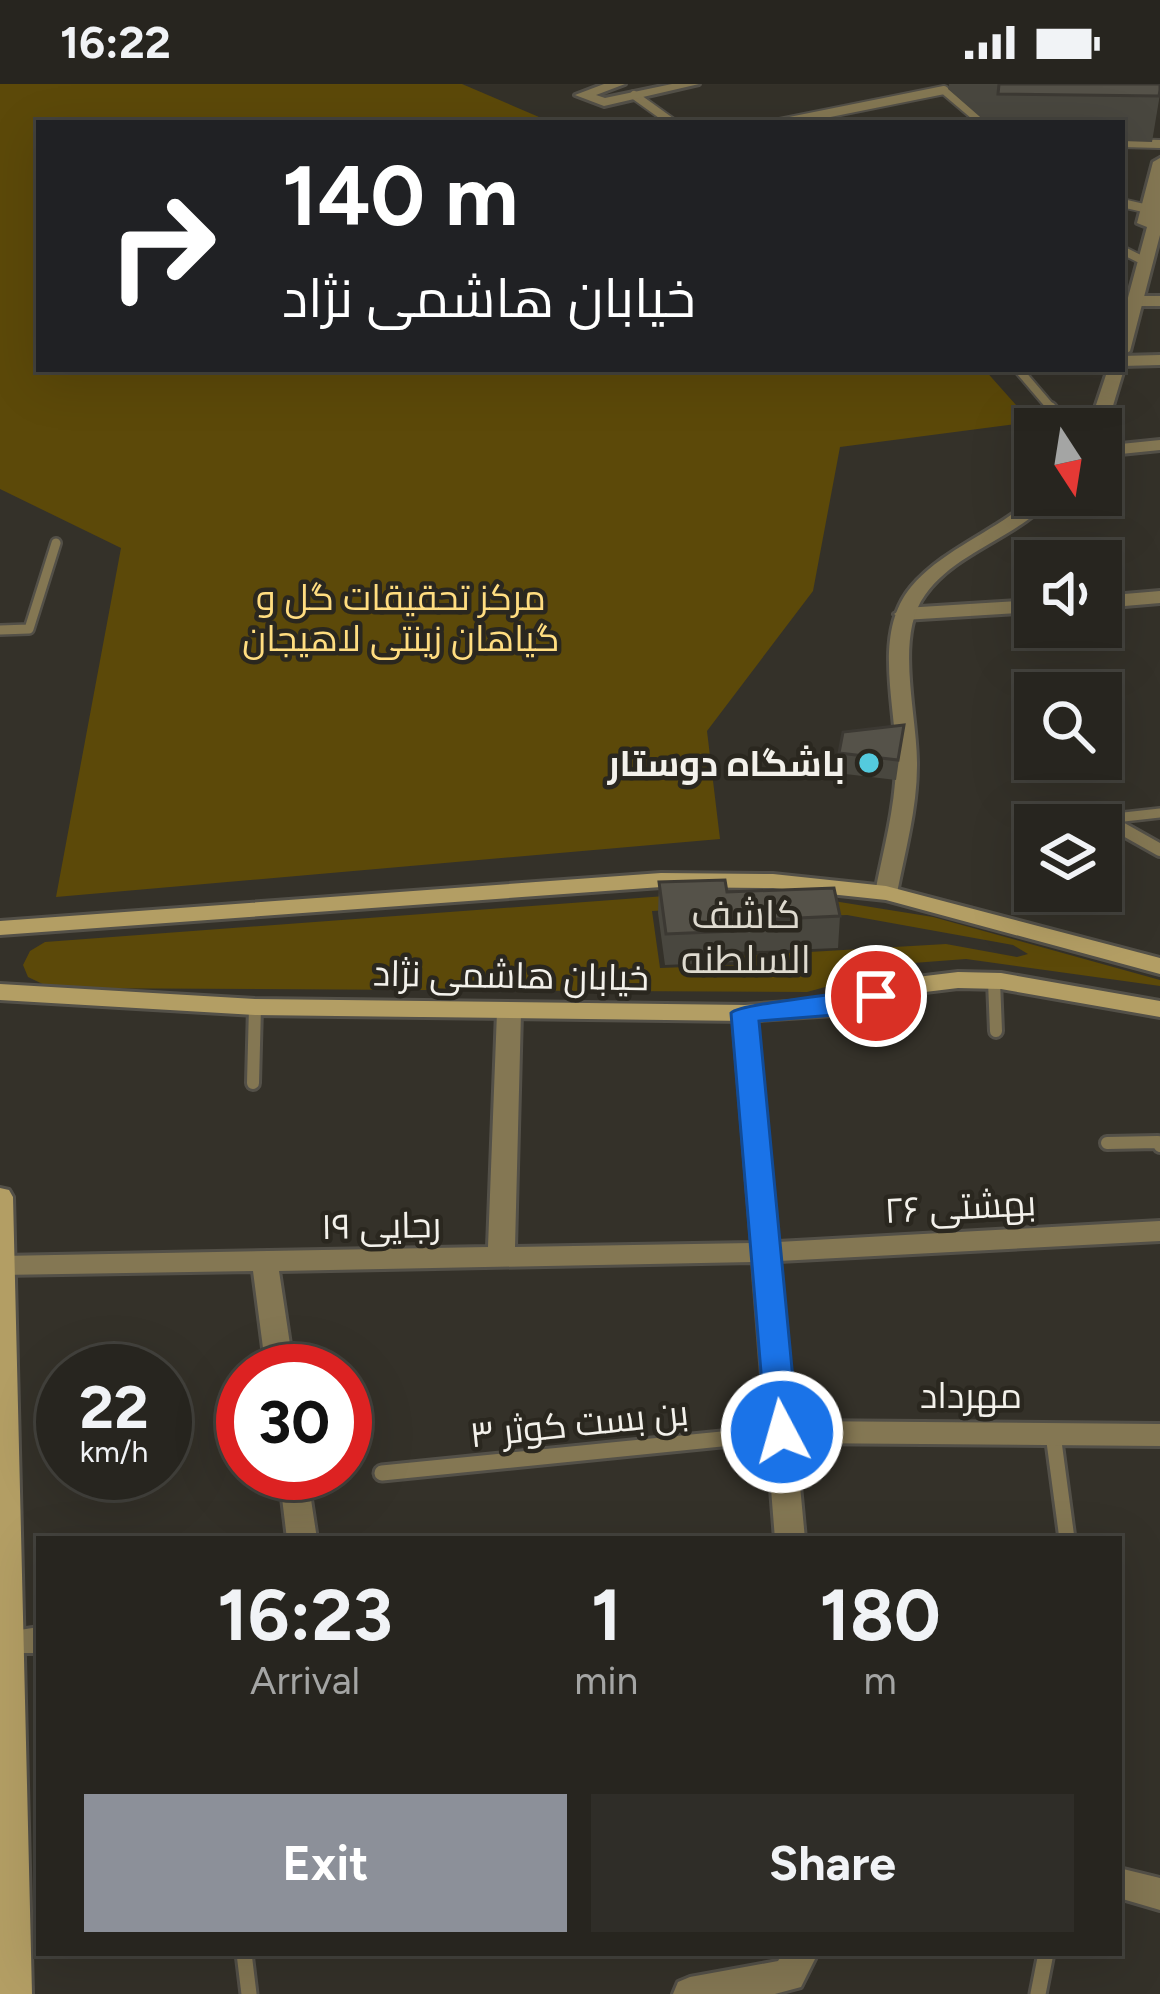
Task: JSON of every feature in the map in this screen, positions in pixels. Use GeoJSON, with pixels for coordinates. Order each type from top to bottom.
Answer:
{"type":"FeatureCollection","features":[{"type":"Feature","properties":{"kind":"main road"},"geometry":{"type":"LineString","coordinates":[[0,928],[661,880],[773,881],[886,893],[1160,966]]}},
{"type":"Feature","properties":{"kind":"main road","name":"خیابان هاشمی نژاد"},"geometry":{"type":"LineString","coordinates":[[0,992],[255,1006],[745,1013],[834,1006],[917,985],[994,981],[1160,1009]]}},
{"type":"Feature","properties":{"kind":"main road"},"geometry":{"type":"LineString","coordinates":[[0,1197],[23,1641],[15,1994]]}},
{"type":"Feature","properties":{"kind":"street"},"geometry":{"type":"LineString","coordinates":[[618,84],[583,95],[604,102],[692,84]]}},
{"type":"Feature","properties":{"kind":"street"},"geometry":{"type":"LineString","coordinates":[[1128,301],[1156,213],[1160,162]]}},
{"type":"Feature","properties":{"kind":"street"},"geometry":{"type":"LineString","coordinates":[[1128,301],[1130,254],[1156,213]]}},
{"type":"Feature","properties":{"kind":"street"},"geometry":{"type":"LineString","coordinates":[[1128,301],[1160,301]]}},
{"type":"Feature","properties":{"kind":"street"},"geometry":{"type":"LineString","coordinates":[[1125,361],[1160,360]]}},
{"type":"Feature","properties":{"kind":"street"},"geometry":{"type":"LineString","coordinates":[[1090,408],[1101,372]]}},
{"type":"Feature","properties":{"kind":"street"},"geometry":{"type":"LineString","coordinates":[[1104,408],[1115,372]]}},
{"type":"Feature","properties":{"kind":"street"},"geometry":{"type":"LineString","coordinates":[[1122,449],[1160,445]]}},
{"type":"Feature","properties":{"kind":"street"},"geometry":{"type":"LineString","coordinates":[[886,893],[907,770],[901,651],[904,614],[915,595],[950,560],[1024,516]]}},
{"type":"Feature","properties":{"kind":"street"},"geometry":{"type":"LineString","coordinates":[[904,614],[953,569],[1045,516]]}},
{"type":"Feature","properties":{"kind":"street"},"geometry":{"type":"LineString","coordinates":[[1122,600],[1160,597]]}},
{"type":"Feature","properties":{"kind":"street"},"geometry":{"type":"LineString","coordinates":[[904,614],[1014,607]]}},
{"type":"Feature","properties":{"kind":"street"},"geometry":{"type":"LineString","coordinates":[[501,1258],[509,1012]]}},
{"type":"Feature","properties":{"kind":"street"},"geometry":{"type":"LineString","coordinates":[[745,1013],[790,1536]]}},
{"type":"Feature","properties":{"kind":"street","name":"بهشتی ۲۶"},"geometry":{"type":"LineString","coordinates":[[763,1252],[1160,1232]]}},
{"type":"Feature","properties":{"kind":"street","name":"رجایی ۱۹"},"geometry":{"type":"LineString","coordinates":[[2,1266],[763,1252]]}},
{"type":"Feature","properties":{"kind":"street"},"geometry":{"type":"LineString","coordinates":[[266,1263],[276,1344]]}},
{"type":"Feature","properties":{"kind":"street","name":"مهرداد"},"geometry":{"type":"LineString","coordinates":[[782,1432],[1160,1435]]}},
{"type":"Feature","properties":{"kind":"street"},"geometry":{"type":"LineString","coordinates":[[297,1500],[302,1536]]}},
{"type":"Feature","properties":{"kind":"street"},"geometry":{"type":"LineString","coordinates":[[1122,1884],[1160,1894]]}},
{"type":"Feature","properties":{"kind":"street"},"geometry":{"type":"LineString","coordinates":[[691,1994],[747,1989],[789,1975],[800,1956]]}},
{"type":"Feature","properties":{"kind":"lane"},"geometry":{"type":"LineString","coordinates":[[795,120],[944,90],[979,120]]}},
{"type":"Feature","properties":{"kind":"lane"},"geometry":{"type":"LineString","coordinates":[[634,95],[669,120]]}},
{"type":"Feature","properties":{"kind":"lane"},"geometry":{"type":"LineString","coordinates":[[1125,143],[1160,144]]}},
{"type":"Feature","properties":{"kind":"lane"},"geometry":{"type":"LineString","coordinates":[[1125,204],[1156,213]]}},
{"type":"Feature","properties":{"kind":"lane"},"geometry":{"type":"LineString","coordinates":[[1021,372],[1051,408]]}},
{"type":"Feature","properties":{"kind":"lane"},"geometry":{"type":"LineString","coordinates":[[0,630],[29,629],[56,544]]}},
{"type":"Feature","properties":{"kind":"lane"},"geometry":{"type":"LineString","coordinates":[[1160,813],[1105,819],[1160,850]]}},
{"type":"Feature","properties":{"kind":"lane"},"geometry":{"type":"LineString","coordinates":[[994,981],[997,1031]]}},
{"type":"Feature","properties":{"kind":"lane"},"geometry":{"type":"LineString","coordinates":[[253,1083],[255,1006]]}},
{"type":"Feature","properties":{"kind":"lane"},"geometry":{"type":"LineString","coordinates":[[1107,1143],[1158,1142],[1160,1146]]}},
{"type":"Feature","properties":{"kind":"lane","name":"بن بست کوثر ۳"},"geometry":{"type":"LineString","coordinates":[[382,1473],[782,1432]]}},
{"type":"Feature","properties":{"kind":"lane"},"geometry":{"type":"LineString","coordinates":[[1053,1434],[1067,1536]]}},
{"type":"Feature","properties":{"kind":"lane"},"geometry":{"type":"LineString","coordinates":[[244,1956],[249,1994]]}},
{"type":"Feature","properties":{"kind":"lane"},"geometry":{"type":"LineString","coordinates":[[1038,1994],[1045,1956]]}},
{"type":"Feature","properties":{"kind":"green space","name":"مرکز تحقیقات گل و گیاهان زینتی لاهیجان"},"geometry":{"type":"Polygon","coordinates":[[[0,84],[462,84],[546,120],[36,120],[36,372],[987,372],[1019,408],[1014,408],[1014,424],[840,447],[813,591],[707,731],[720,839],[56,897],[121,548],[0,489],[0,84]]]}},
{"type":"Feature","properties":{"kind":"green space"},"geometry":{"type":"Polygon","coordinates":[[[759,889],[933,917],[1160,980],[1160,986],[966,959],[913,963],[807,992],[51,988],[28,977],[23,965],[30,951],[45,942],[759,889]],[[726,907],[652,911],[660,968],[739,965],[739,956],[946,944],[1017,957],[1028,954],[1013,945],[847,915],[729,920],[726,907]]]}},
{"type":"Feature","properties":{"kind":"building"},"geometry":{"type":"Polygon","coordinates":[[[999,84],[1160,84],[1160,90],[1159,96],[998,94],[999,84]]]}},
{"type":"Feature","properties":{"kind":"building"},"geometry":{"type":"Polygon","coordinates":[[[904,725],[898,760],[839,753],[843,732],[904,725]]]}},
{"type":"Feature","properties":{"kind":"building"},"geometry":{"type":"Polygon","coordinates":[[[725,880],[727,892],[834,888],[840,916],[733,921],[735,931],[666,934],[659,882],[725,880]]]}},
{"type":"Feature","properties":{"kind":"place","name":"باشگاه دوستار"},"geometry":{"type":"Point","coordinates":[869,763]}},
{"type":"Feature","properties":{"kind":"district","name":"کاشف السلطنه"},"geometry":{"type":"Point","coordinates":[746,936]}},
{"type":"Feature","properties":{"kind":"route"},"geometry":{"type":"LineString","coordinates":[[782,1432],[745,1013],[834,1006],[876,996]]}}]}
